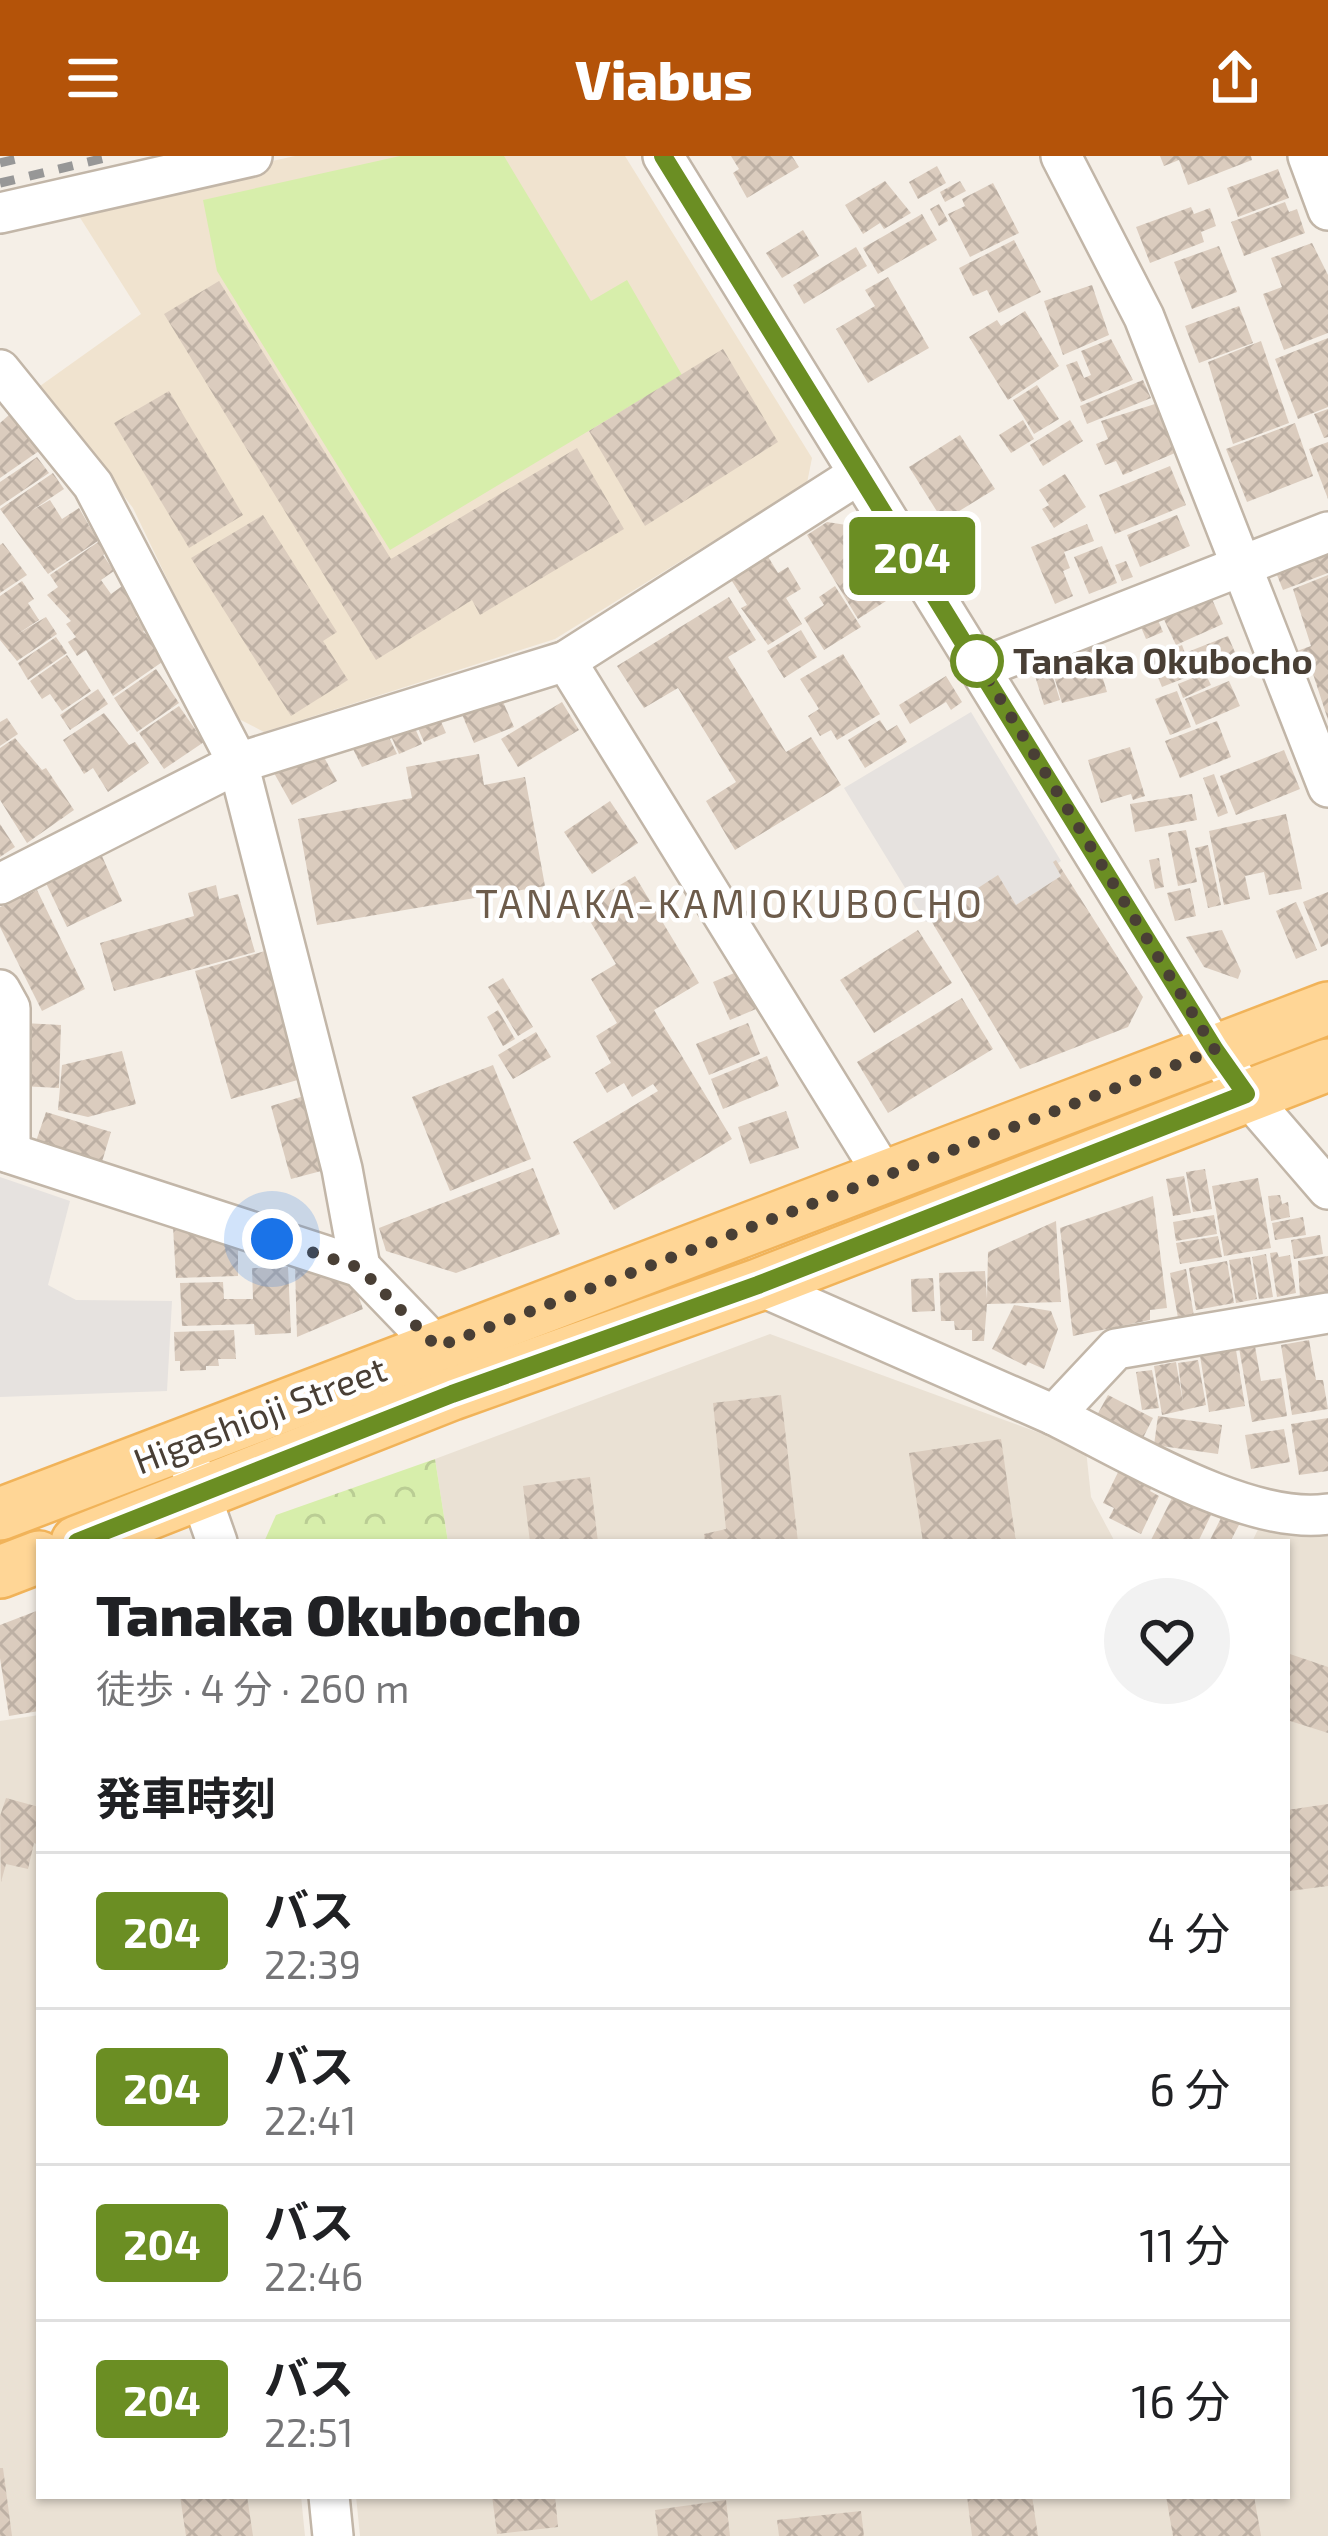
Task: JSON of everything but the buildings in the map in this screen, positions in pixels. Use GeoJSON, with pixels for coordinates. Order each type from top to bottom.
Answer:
{"type":"FeatureCollection","features":[{"type":"Feature","properties":{"kind":"main road","name":"Higashioji Street"},"geometry":{"type":"LineString","coordinates":[[85,1539],[201,1493],[444,1370],[884,1175],[1328,1008]]}},
{"type":"Feature","properties":{"kind":"main road","name":"Higashioji Street"},"geometry":{"type":"LineString","coordinates":[[0,1514],[182,1445],[758,1285],[1328,1065]]}},
{"type":"Feature","properties":{"kind":"main road"},"geometry":{"type":"LineString","coordinates":[[0,1572],[36,1558]]}},
{"type":"Feature","properties":{"kind":"street"},"geometry":{"type":"LineString","coordinates":[[0,213],[252,156]]}},
{"type":"Feature","properties":{"kind":"street"},"geometry":{"type":"LineString","coordinates":[[663,156],[1215,1050],[1246,1094],[1328,1189]]}},
{"type":"Feature","properties":{"kind":"street"},"geometry":{"type":"LineString","coordinates":[[1061,156],[1144,317],[1328,787]]}},
{"type":"Feature","properties":{"kind":"street"},"geometry":{"type":"LineString","coordinates":[[1308,156],[1328,210]]}},
{"type":"Feature","properties":{"kind":"street"},"geometry":{"type":"LineString","coordinates":[[0,370],[93,485],[238,763],[342,1169],[360,1268],[444,1370]]}},
{"type":"Feature","properties":{"kind":"street"},"geometry":{"type":"LineString","coordinates":[[0,884],[238,763],[566,661],[859,474]]}},
{"type":"Feature","properties":{"kind":"street"},"geometry":{"type":"LineString","coordinates":[[981,668],[1328,532]]}},
{"type":"Feature","properties":{"kind":"street"},"geometry":{"type":"LineString","coordinates":[[566,661],[884,1175]]}},
{"type":"Feature","properties":{"kind":"street"},"geometry":{"type":"LineString","coordinates":[[0,990],[10,1008],[5,1152],[360,1268]]}},
{"type":"Feature","properties":{"kind":"street"},"geometry":{"type":"LineString","coordinates":[[758,1285],[1054,1414],[1210,1492],[1304,1518],[1328,1514]]}},
{"type":"Feature","properties":{"kind":"street"},"geometry":{"type":"LineString","coordinates":[[1054,1414],[1116,1348],[1328,1313]]}},
{"type":"Feature","properties":{"kind":"street"},"geometry":{"type":"LineString","coordinates":[[182,1445],[216,1539]]}},
{"type":"Feature","properties":{"kind":"street"},"geometry":{"type":"LineString","coordinates":[[329,2499],[333,2536]]}},
{"type":"Feature","properties":{"kind":"shaded area"},"geometry":{"type":"Polygon","coordinates":[[[295,156],[625,156],[812,458],[807,483],[555,639],[264,732],[233,716],[133,508],[40,386],[141,314],[72,205],[295,156]]]}},
{"type":"Feature","properties":{"kind":"shaded area"},"geometry":{"type":"Polygon","coordinates":[[[971,712],[1061,861],[1055,865],[1061,876],[1016,905],[998,876],[926,922],[844,788],[971,712]]]}},
{"type":"Feature","properties":{"kind":"shaded area"},"geometry":{"type":"Polygon","coordinates":[[[0,1177],[70,1201],[48,1285],[76,1300],[172,1301],[167,1391],[0,1397],[0,1177]]]}},
{"type":"Feature","properties":{"kind":"shaded area"},"geometry":{"type":"Polygon","coordinates":[[[770,1334],[1086,1450],[1091,1497],[1113,1539],[448,1539],[435,1459],[770,1334]]]}},
{"type":"Feature","properties":{"kind":"shaded area"},"geometry":{"type":"Polygon","coordinates":[[[1261,1523],[1328,1530],[1328,2536],[360,2536],[356,2499],[1290,2499],[1290,1539],[1253,1539],[1261,1523]]]}},
{"type":"Feature","properties":{"kind":"shaded area"},"geometry":{"type":"Polygon","coordinates":[[[36,1715],[36,2499],[301,2499],[305,2536],[0,2536],[0,1721],[36,1715]]]}},
{"type":"Feature","properties":{"kind":"green space"},"geometry":{"type":"Polygon","coordinates":[[[400,156],[504,156],[591,301],[627,280],[682,375],[390,550],[217,271],[203,200],[400,156]]]}},
{"type":"Feature","properties":{"kind":"green space"},"geometry":{"type":"Polygon","coordinates":[[[435,1459],[448,1539],[265,1539],[276,1515],[435,1459]]]}},
{"type":"Feature","properties":{"kind":"railway"},"geometry":{"type":"LineString","coordinates":[[0,163],[29,156]]}},
{"type":"Feature","properties":{"kind":"railway"},"geometry":{"type":"LineString","coordinates":[[0,183],[113,156]]}},
{"type":"Feature","properties":{"kind":"bus line","name":"204"},"geometry":{"type":"LineString","coordinates":[[85,1539],[452,1394],[758,1285],[1246,1094],[663,156]]}},
{"type":"Feature","properties":{"kind":"place","name":"Tanaka Okubocho"},"geometry":{"type":"Point","coordinates":[977,661]}},
{"type":"Feature","properties":{"kind":"district","name":"TANAKA-KAMIOKUBOCHO"},"geometry":{"type":"Point","coordinates":[730,904]}},
{"type":"Feature","properties":{"kind":"route"},"geometry":{"type":"LineString","coordinates":[[272,1239],[360,1268],[437,1347],[1215,1050],[977,661]]}}]}
